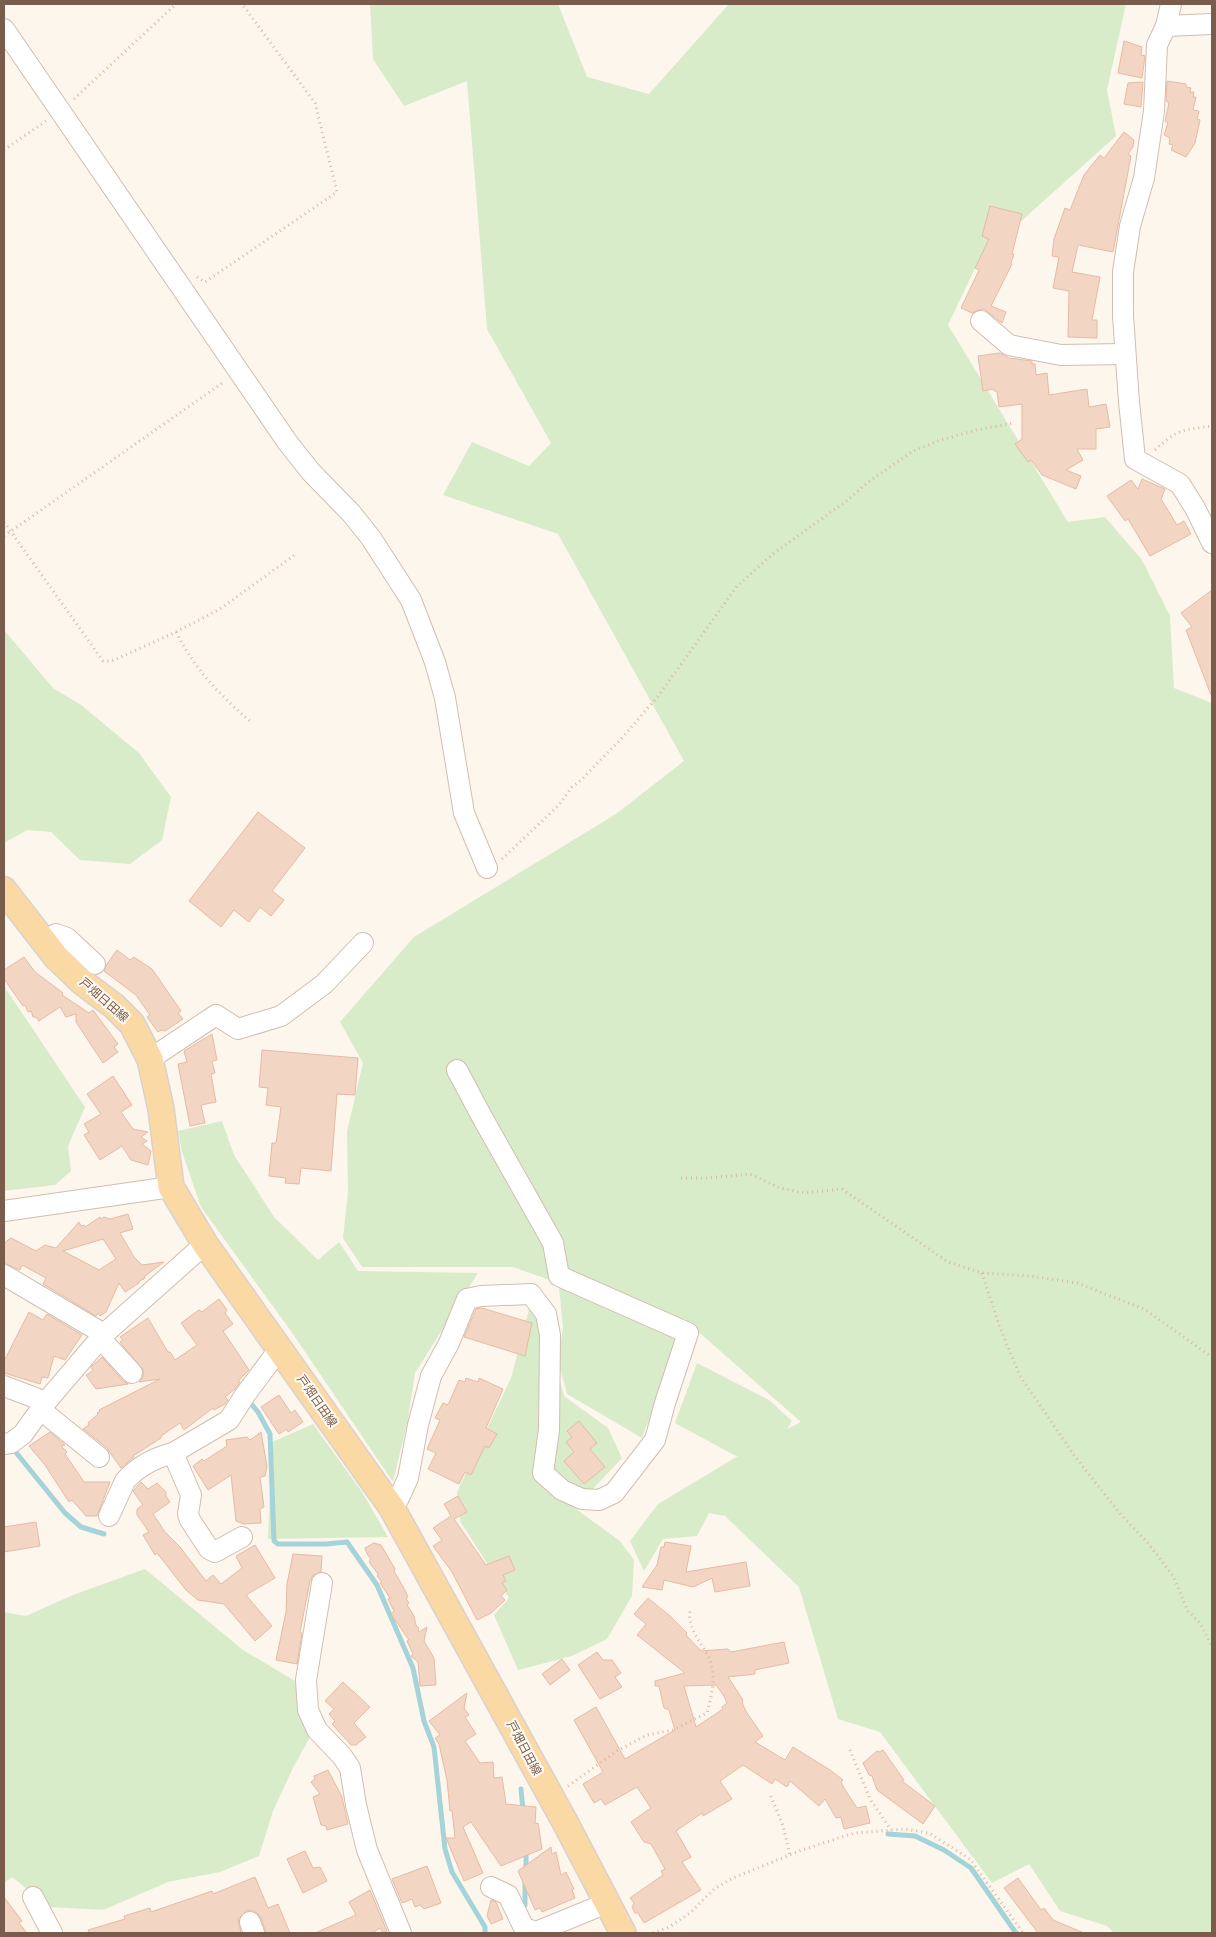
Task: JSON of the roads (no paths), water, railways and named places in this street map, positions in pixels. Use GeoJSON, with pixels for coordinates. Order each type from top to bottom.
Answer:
{"type":"FeatureCollection","features":[{"type":"Feature","properties":{"kind":"main road","name":"戸畑日田線"},"geometry":{"type":"LineString","coordinates":[[4,890],[56,957],[82,982],[114,1006],[132,1024],[150,1059],[161,1109],[171,1187],[205,1244],[392,1508],[623,1933]]}},
{"type":"Feature","properties":{"kind":"street"},"geometry":{"type":"LineString","coordinates":[[1171,4],[1166,26],[1157,46],[1154,111],[1145,169],[1130,226],[1123,272],[1125,354],[1135,459],[1180,484],[1195,508],[1212,543]]}},
{"type":"Feature","properties":{"kind":"street"},"geometry":{"type":"LineString","coordinates":[[1166,26],[1212,24]]}},
{"type":"Feature","properties":{"kind":"street"},"geometry":{"type":"LineString","coordinates":[[4,29],[59,112],[156,248],[288,443],[310,472],[351,514],[371,538],[411,600],[428,642],[445,698],[464,813],[486,868]]}},
{"type":"Feature","properties":{"kind":"street"},"geometry":{"type":"LineString","coordinates":[[981,321],[1010,345],[1061,355],[1125,354]]}},
{"type":"Feature","properties":{"kind":"street"},"geometry":{"type":"LineString","coordinates":[[44,942],[56,934],[67,938],[95,964]]}},
{"type":"Feature","properties":{"kind":"street"},"geometry":{"type":"LineString","coordinates":[[150,1059],[216,1016],[238,1029],[281,1016],[324,984],[363,942]]}},
{"type":"Feature","properties":{"kind":"street"},"geometry":{"type":"LineString","coordinates":[[392,1508],[400,1498],[408,1478],[418,1425],[432,1376],[449,1343],[467,1299],[481,1296],[531,1294],[546,1314],[550,1334],[549,1430],[543,1474],[562,1490],[582,1499],[599,1500],[614,1493],[655,1440],[688,1333],[559,1276],[553,1243],[457,1070]]}},
{"type":"Feature","properties":{"kind":"street"},"geometry":{"type":"LineString","coordinates":[[4,1211],[171,1187]]}},
{"type":"Feature","properties":{"kind":"street"},"geometry":{"type":"LineString","coordinates":[[4,1444],[23,1434],[102,1336],[205,1244]]}},
{"type":"Feature","properties":{"kind":"street"},"geometry":{"type":"LineString","coordinates":[[4,1275],[102,1336],[132,1373]]}},
{"type":"Feature","properties":{"kind":"street"},"geometry":{"type":"LineString","coordinates":[[109,1516],[129,1476],[152,1460],[173,1453],[229,1420],[250,1387],[280,1348]]}},
{"type":"Feature","properties":{"kind":"street"},"geometry":{"type":"LineString","coordinates":[[4,1386],[44,1406],[99,1457]]}},
{"type":"Feature","properties":{"kind":"street"},"geometry":{"type":"LineString","coordinates":[[173,1453],[191,1495],[188,1514],[190,1520],[209,1549],[215,1552],[242,1537]]}},
{"type":"Feature","properties":{"kind":"street"},"geometry":{"type":"LineString","coordinates":[[322,1583],[306,1680],[308,1710],[317,1730],[342,1756],[350,1768],[356,1806],[367,1850],[401,1933]]}},
{"type":"Feature","properties":{"kind":"street"},"geometry":{"type":"LineString","coordinates":[[491,1887],[508,1895],[524,1928],[536,1932],[607,1903]]}},
{"type":"Feature","properties":{"kind":"street"},"geometry":{"type":"LineString","coordinates":[[33,1897],[52,1933]]}},
{"type":"Feature","properties":{"kind":"waterway"},"geometry":{"type":"LineString","coordinates":[[248,1400],[258,1412],[270,1434],[274,1541],[278,1544],[347,1542],[377,1585],[413,1668],[424,1721],[434,1747],[445,1849],[452,1872],[485,1927],[485,1933]]}},
{"type":"Feature","properties":{"kind":"waterway"},"geometry":{"type":"LineString","coordinates":[[14,1450],[65,1513],[81,1527],[104,1534]]}},
{"type":"Feature","properties":{"kind":"waterway"},"geometry":{"type":"LineString","coordinates":[[521,1789],[523,1810]]}},
{"type":"Feature","properties":{"kind":"waterway"},"geometry":{"type":"LineString","coordinates":[[888,1834],[915,1836],[944,1850],[971,1868],[1016,1933]]}},
{"type":"Feature","properties":{"kind":"waterway"},"geometry":{"type":"LineString","coordinates":[[526,1849],[526,1870]]}},
{"type":"Feature","properties":{"kind":"waterway"},"geometry":{"type":"LineString","coordinates":[[525,1881],[525,1905]]}}]}
